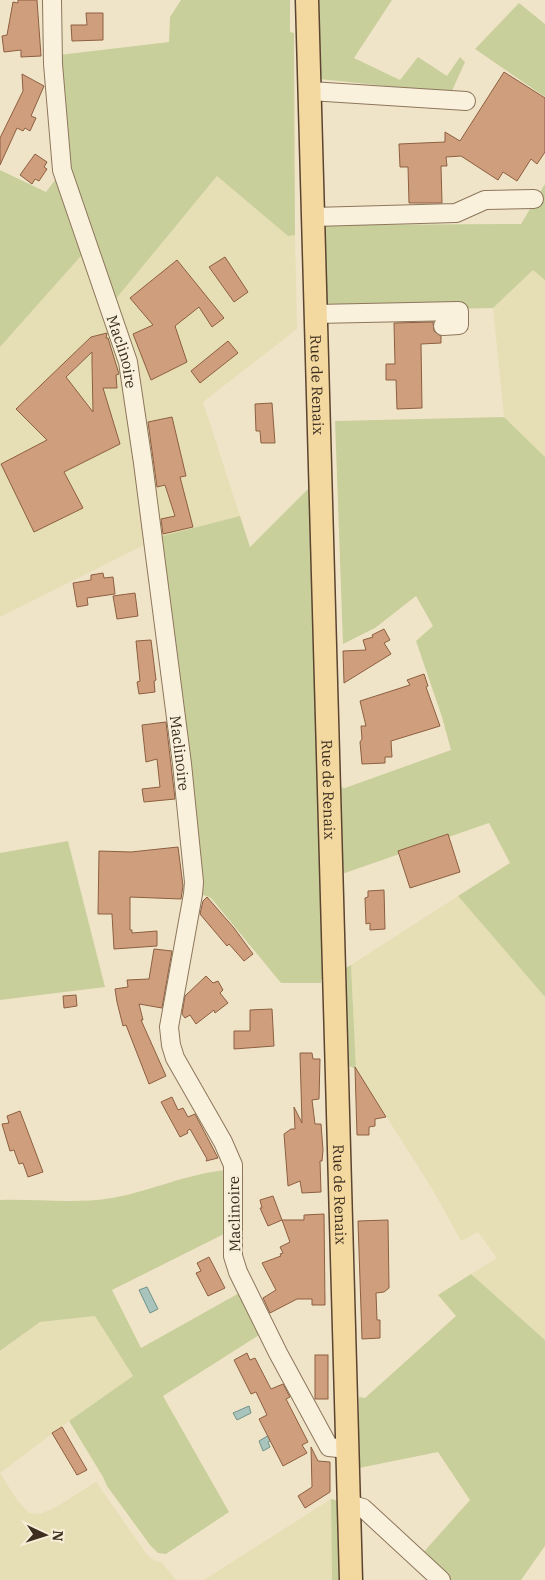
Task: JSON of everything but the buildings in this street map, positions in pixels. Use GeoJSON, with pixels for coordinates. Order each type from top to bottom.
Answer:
{"type":"FeatureCollection","features":[{"type":"Feature","properties":{"kind":"main road","name":"Rue de Renaix"},"geometry":{"type":"LineString","coordinates":[[307,0],[351,1580]]}},
{"type":"Feature","properties":{"kind":"street","name":"Maclinoire"},"geometry":{"type":"LineString","coordinates":[[52,6],[53,64],[62,170],[128,362],[182,764],[194,882],[169,1027],[171,1045],[181,1070],[223,1142],[233,1165],[233,1256],[238,1272],[278,1353],[329,1447],[347,1449]]}},
{"type":"Feature","properties":{"kind":"street"},"geometry":{"type":"LineString","coordinates":[[310,91],[466,101]]}},
{"type":"Feature","properties":{"kind":"street"},"geometry":{"type":"LineString","coordinates":[[313,217],[456,213],[485,200],[534,199]]}},
{"type":"Feature","properties":{"kind":"street"},"geometry":{"type":"LineString","coordinates":[[316,314],[459,311],[458,325],[443,326]]}},
{"type":"Feature","properties":{"kind":"street"},"geometry":{"type":"LineString","coordinates":[[349,1504],[362,1508],[442,1580]]}},
{"type":"Feature","properties":{"kind":"shaded area"},"geometry":{"type":"Polygon","coordinates":[[[217,176],[288,236],[295,235],[297,329],[203,402],[240,516],[154,538],[110,306],[217,176]]]}},
{"type":"Feature","properties":{"kind":"shaded area"},"geometry":{"type":"Polygon","coordinates":[[[88,248],[125,362],[152,541],[0,617],[0,347],[88,248]]]}},
{"type":"Feature","properties":{"kind":"shaded area"},"geometry":{"type":"Polygon","coordinates":[[[533,270],[545,280],[545,457],[504,417],[493,308],[533,270]]]}},
{"type":"Feature","properties":{"kind":"shaded area"},"geometry":{"type":"Polygon","coordinates":[[[458,896],[545,997],[545,1340],[471,1274],[497,1258],[478,1232],[461,1241],[433,1190],[356,1069],[351,965],[458,896]]]}},
{"type":"Feature","properties":{"kind":"shaded area"},"geometry":{"type":"Polygon","coordinates":[[[95,1316],[133,1376],[0,1473],[0,1352],[40,1322],[95,1316]]]}},
{"type":"Feature","properties":{"kind":"shaded area"},"geometry":{"type":"Polygon","coordinates":[[[0,1473],[17,1500],[29,1513],[40,1514],[56,1507],[96,1482],[148,1556],[155,1561],[161,1562],[176,1580],[0,1580],[0,1473]]]}},
{"type":"Feature","properties":{"kind":"shaded area"},"geometry":{"type":"Polygon","coordinates":[[[331,1499],[332,1580],[204,1580],[331,1499]]]}},
{"type":"Feature","properties":{"kind":"green space"},"geometry":{"type":"Polygon","coordinates":[[[181,0],[290,0],[290,32],[294,33],[295,235],[288,236],[217,176],[110,306],[68,173],[59,55],[169,42],[170,17],[181,0]]]}},
{"type":"Feature","properties":{"kind":"green space"},"geometry":{"type":"Polygon","coordinates":[[[317,0],[392,0],[354,58],[400,80],[418,57],[447,76],[460,57],[465,62],[451,93],[320,79],[317,0]]]}},
{"type":"Feature","properties":{"kind":"green space"},"geometry":{"type":"Polygon","coordinates":[[[519,3],[545,24],[545,97],[475,49],[519,3]]]}},
{"type":"Feature","properties":{"kind":"green space"},"geometry":{"type":"Polygon","coordinates":[[[0,170],[46,192],[61,172],[88,248],[0,347],[0,170]]]}},
{"type":"Feature","properties":{"kind":"green space"},"geometry":{"type":"Polygon","coordinates":[[[545,184],[545,280],[533,270],[493,308],[326,312],[324,225],[521,224],[545,184]]]}},
{"type":"Feature","properties":{"kind":"green space"},"geometry":{"type":"Polygon","coordinates":[[[504,417],[545,457],[545,997],[458,896],[510,863],[489,823],[342,874],[339,787],[345,788],[451,750],[442,717],[416,641],[433,626],[416,596],[375,628],[343,644],[335,421],[504,417]]]}},
{"type":"Feature","properties":{"kind":"green space"},"geometry":{"type":"Polygon","coordinates":[[[310,487],[325,979],[321,980],[321,983],[281,983],[211,898],[196,892],[154,538],[240,516],[250,547],[310,487]]]}},
{"type":"Feature","properties":{"kind":"green space"},"geometry":{"type":"Polygon","coordinates":[[[68,841],[105,987],[0,1000],[0,853],[68,841]]]}},
{"type":"Feature","properties":{"kind":"green space"},"geometry":{"type":"Polygon","coordinates":[[[351,965],[356,1069],[349,1066],[346,968],[351,965]]]}},
{"type":"Feature","properties":{"kind":"green space"},"geometry":{"type":"Polygon","coordinates":[[[228,1170],[230,1231],[112,1290],[141,1348],[241,1292],[264,1332],[163,1396],[229,1512],[166,1554],[158,1553],[150,1545],[107,1486],[69,1421],[133,1376],[95,1316],[40,1322],[0,1351],[0,1200],[98,1200],[127,1195],[184,1178],[228,1170]]]}},
{"type":"Feature","properties":{"kind":"green space"},"geometry":{"type":"Polygon","coordinates":[[[471,1274],[545,1340],[545,1546],[521,1580],[447,1580],[421,1555],[470,1500],[438,1452],[359,1468],[359,1397],[365,1398],[456,1316],[438,1295],[471,1274]]]}},
{"type":"Feature","properties":{"kind":"green space"},"geometry":{"type":"Polygon","coordinates":[[[331,1499],[339,1501],[341,1580],[332,1580],[331,1499]]]}},
{"type":"Feature","properties":{"kind":"water"},"geometry":{"type":"Polygon","coordinates":[[[147,1287],[158,1309],[150,1313],[139,1290],[147,1287]]]}},
{"type":"Feature","properties":{"kind":"water"},"geometry":{"type":"Polygon","coordinates":[[[249,1406],[251,1413],[237,1420],[233,1413],[249,1406]]]}},
{"type":"Feature","properties":{"kind":"water"},"geometry":{"type":"Polygon","coordinates":[[[276,1431],[279,1436],[268,1442],[270,1447],[263,1451],[259,1441],[276,1431]]]}}]}
